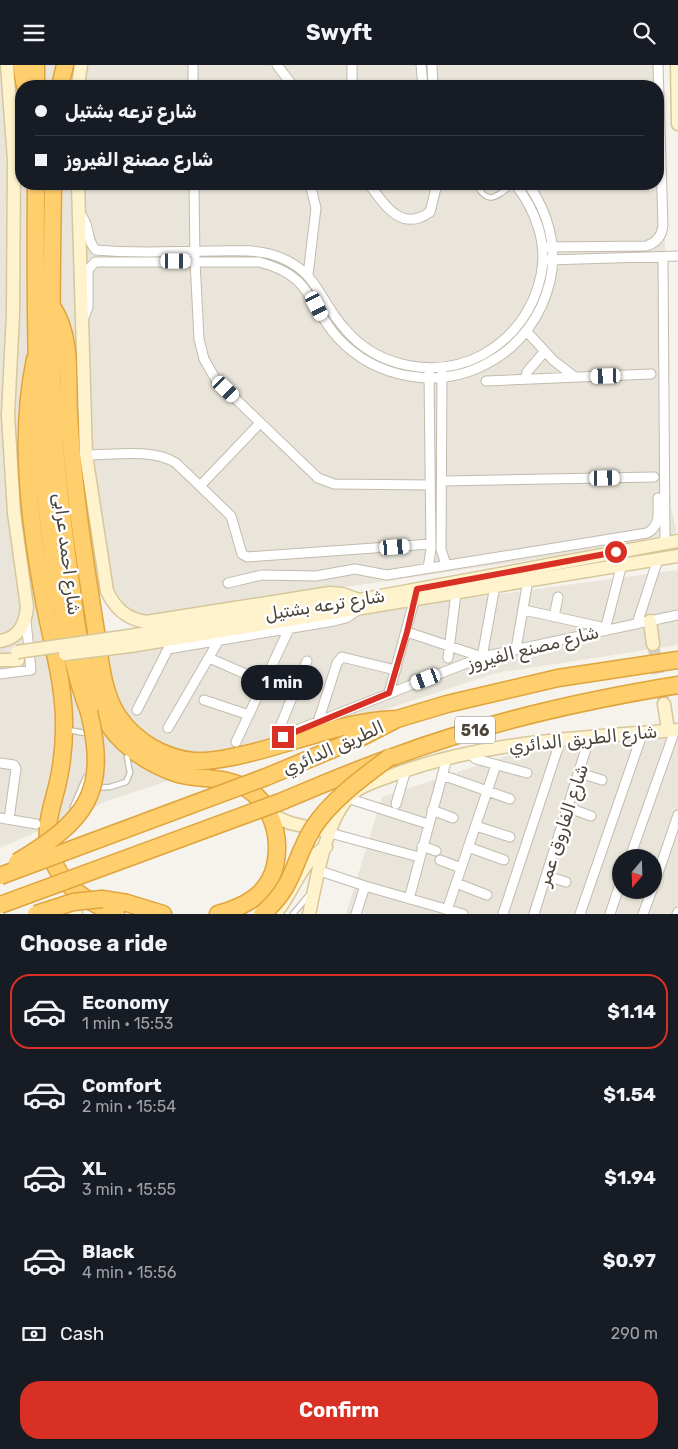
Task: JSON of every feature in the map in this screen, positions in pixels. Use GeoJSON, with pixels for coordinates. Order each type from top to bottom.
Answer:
{"type":"FeatureCollection","features":[{"type":"Feature","properties":{"kind":"highway"},"geometry":{"type":"LineString","coordinates":[[21,65],[24,80]]}},
{"type":"Feature","properties":{"kind":"highway"},"geometry":{"type":"LineString","coordinates":[[36,65],[36,80]]}},
{"type":"Feature","properties":{"kind":"highway"},"geometry":{"type":"LineString","coordinates":[[54,80],[55,65]]}},
{"type":"Feature","properties":{"kind":"highway"},"geometry":{"type":"LineString","coordinates":[[61,80],[65,65]]}},
{"type":"Feature","properties":{"kind":"highway","name":"شارع احمد عرابى"},"geometry":{"type":"LineString","coordinates":[[0,874],[56,837],[74,820],[88,799],[93,787],[97,761],[69,644],[51,542],[40,455],[35,359],[36,190]]}},
{"type":"Feature","properties":{"kind":"highway","name":"شارع احمد عرابى"},"geometry":{"type":"LineString","coordinates":[[53,190],[53,413],[60,497],[78,632],[88,675],[100,709],[113,730],[141,756],[176,773],[237,783],[275,808]]}},
{"type":"Feature","properties":{"kind":"highway"},"geometry":{"type":"LineString","coordinates":[[52,306],[63,326],[66,339],[69,414],[78,524],[103,672],[111,702],[127,728],[151,747],[165,754],[179,759],[210,761],[262,750],[346,725],[397,719]]}},
{"type":"Feature","properties":{"kind":"highway"},"geometry":{"type":"LineString","coordinates":[[35,359],[27,410],[29,481],[43,596],[61,684],[64,729],[60,770],[48,820],[49,850],[54,865],[72,889],[86,899],[116,914]]}},
{"type":"Feature","properties":{"kind":"highway","name":"الطريق الدائري"},"geometry":{"type":"LineString","coordinates":[[0,874],[266,777],[362,737],[397,719],[493,692],[558,678],[678,660]]}},
{"type":"Feature","properties":{"kind":"highway","name":"الطريق الدائري"},"geometry":{"type":"LineString","coordinates":[[0,905],[275,808],[390,757],[472,731],[531,715],[599,699],[678,685]]}},
{"type":"Feature","properties":{"kind":"highway"},"geometry":{"type":"LineString","coordinates":[[262,914],[288,885],[303,848],[320,818],[354,786],[390,757]]}},
{"type":"Feature","properties":{"kind":"highway"},"geometry":{"type":"LineString","coordinates":[[218,914],[244,905],[258,895],[268,881],[274,867],[277,842],[275,808]]}},
{"type":"Feature","properties":{"kind":"highway"},"geometry":{"type":"LineString","coordinates":[[36,914],[73,902],[102,899],[127,903],[163,914]]}},
{"type":"Feature","properties":{"kind":"street"},"geometry":{"type":"LineString","coordinates":[[0,674],[31,671],[26,621],[27,607],[14,513],[8,415],[13,314],[14,159],[7,65]]}},
{"type":"Feature","properties":{"kind":"street"},"geometry":{"type":"LineString","coordinates":[[79,80],[81,65]]}},
{"type":"Feature","properties":{"kind":"street"},"geometry":{"type":"LineString","coordinates":[[193,65],[193,80]]}},
{"type":"Feature","properties":{"kind":"street"},"geometry":{"type":"LineString","coordinates":[[277,65],[289,80]]}},
{"type":"Feature","properties":{"kind":"street"},"geometry":{"type":"LineString","coordinates":[[352,65],[352,80]]}},
{"type":"Feature","properties":{"kind":"street"},"geometry":{"type":"LineString","coordinates":[[421,65],[422,80]]}},
{"type":"Feature","properties":{"kind":"street"},"geometry":{"type":"LineString","coordinates":[[432,65],[433,80]]}},
{"type":"Feature","properties":{"kind":"street"},"geometry":{"type":"LineString","coordinates":[[658,65],[658,80]]}},
{"type":"Feature","properties":{"kind":"street"},"geometry":{"type":"LineString","coordinates":[[677,65],[678,124]]}},
{"type":"Feature","properties":{"kind":"street"},"geometry":{"type":"LineString","coordinates":[[78,190],[86,455],[108,591],[114,604],[131,619],[154,622],[330,593],[342,594],[360,604]]}},
{"type":"Feature","properties":{"kind":"street"},"geometry":{"type":"LineString","coordinates":[[194,190],[194,251],[199,339],[204,359],[216,380],[312,473],[326,482],[430,485]]}},
{"type":"Feature","properties":{"kind":"street"},"geometry":{"type":"LineString","coordinates":[[308,275],[316,208],[312,190]]}},
{"type":"Feature","properties":{"kind":"street"},"geometry":{"type":"LineString","coordinates":[[374,190],[391,213],[408,219],[424,216],[430,212],[436,190]]}},
{"type":"Feature","properties":{"kind":"street"},"geometry":{"type":"LineString","coordinates":[[79,213],[88,224],[92,246],[96,250],[261,252],[286,260],[308,275],[322,292],[338,321],[363,346],[394,362],[429,368],[442,367],[478,357],[509,336],[524,317],[533,300],[539,283],[542,247],[535,218],[526,199],[519,190]]}},
{"type":"Feature","properties":{"kind":"street"},"geometry":{"type":"LineString","coordinates":[[83,320],[88,312],[88,270],[92,263],[105,261],[254,261],[286,272],[307,290],[330,327],[357,355],[391,372],[429,378],[442,378],[470,372],[494,360],[527,332],[545,298],[552,273],[552,247],[545,214],[531,190]]}},
{"type":"Feature","properties":{"kind":"street"},"geometry":{"type":"LineString","coordinates":[[542,247],[641,247],[650,244],[658,239],[663,225],[662,190]]}},
{"type":"Feature","properties":{"kind":"street"},"geometry":{"type":"LineString","coordinates":[[542,260],[678,256]]}},
{"type":"Feature","properties":{"kind":"street"},"geometry":{"type":"LineString","coordinates":[[664,257],[665,543]]}},
{"type":"Feature","properties":{"kind":"street"},"geometry":{"type":"LineString","coordinates":[[527,332],[544,352],[575,377]]}},
{"type":"Feature","properties":{"kind":"street"},"geometry":{"type":"LineString","coordinates":[[525,379],[527,372],[544,352]]}},
{"type":"Feature","properties":{"kind":"street"},"geometry":{"type":"LineString","coordinates":[[442,367],[441,549],[446,565]]}},
{"type":"Feature","properties":{"kind":"street"},"geometry":{"type":"LineString","coordinates":[[428,568],[431,545],[429,368]]}},
{"type":"Feature","properties":{"kind":"street"},"geometry":{"type":"LineString","coordinates":[[486,381],[651,374]]}},
{"type":"Feature","properties":{"kind":"street"},"geometry":{"type":"LineString","coordinates":[[200,486],[260,423]]}},
{"type":"Feature","properties":{"kind":"street"},"geometry":{"type":"LineString","coordinates":[[86,455],[144,455],[169,459],[231,516],[242,554],[247,557],[431,545]]}},
{"type":"Feature","properties":{"kind":"street"},"geometry":{"type":"LineString","coordinates":[[442,481],[654,477]]}},
{"type":"Feature","properties":{"kind":"street"},"geometry":{"type":"LineString","coordinates":[[228,583],[270,575],[316,576],[359,569],[383,575],[647,533],[654,529],[658,521],[658,498]]}},
{"type":"Feature","properties":{"kind":"street","name":"شارع ترعه بشتيل"},"geometry":{"type":"LineString","coordinates":[[0,660],[360,604],[678,541]]}},
{"type":"Feature","properties":{"kind":"street","name":"شارع ترعه بشتيل"},"geometry":{"type":"LineString","coordinates":[[416,594],[456,593],[678,556]]}},
{"type":"Feature","properties":{"kind":"street"},"geometry":{"type":"LineString","coordinates":[[637,624],[658,559]]}},
{"type":"Feature","properties":{"kind":"street"},"geometry":{"type":"LineString","coordinates":[[524,610],[606,629],[622,565]]}},
{"type":"Feature","properties":{"kind":"street"},"geometry":{"type":"LineString","coordinates":[[516,649],[528,581]]}},
{"type":"Feature","properties":{"kind":"street"},"geometry":{"type":"LineString","coordinates":[[407,632],[482,657],[495,586]]}},
{"type":"Feature","properties":{"kind":"street"},"geometry":{"type":"LineString","coordinates":[[448,658],[456,593]]}},
{"type":"Feature","properties":{"kind":"street"},"geometry":{"type":"LineString","coordinates":[[389,693],[416,594]]}},
{"type":"Feature","properties":{"kind":"street"},"geometry":{"type":"LineString","coordinates":[[554,617],[558,597]]}},
{"type":"Feature","properties":{"kind":"street","name":"شارع ترعه بشتيل"},"geometry":{"type":"LineString","coordinates":[[137,710],[164,652],[168,649],[340,620],[360,604]]}},
{"type":"Feature","properties":{"kind":"street","name":"شارع مصنع الفيروز"},"geometry":{"type":"LineString","coordinates":[[307,661],[277,734],[279,737],[482,657],[678,615]]}},
{"type":"Feature","properties":{"kind":"street"},"geometry":{"type":"LineString","coordinates":[[0,641],[10,639],[20,631],[26,621]]}},
{"type":"Feature","properties":{"kind":"street"},"geometry":{"type":"LineString","coordinates":[[650,621],[653,644]]}},
{"type":"Feature","properties":{"kind":"street"},"geometry":{"type":"LineString","coordinates":[[236,742],[289,629]]}},
{"type":"Feature","properties":{"kind":"street"},"geometry":{"type":"LineString","coordinates":[[168,728],[219,640]]}},
{"type":"Feature","properties":{"kind":"street","name":"شارع ترعه بشتيل"},"geometry":{"type":"LineString","coordinates":[[0,653],[17,656]]}},
{"type":"Feature","properties":{"kind":"street"},"geometry":{"type":"LineString","coordinates":[[318,722],[337,663],[342,657],[396,670]]}},
{"type":"Feature","properties":{"kind":"street"},"geometry":{"type":"LineString","coordinates":[[209,658],[264,682]]}},
{"type":"Feature","properties":{"kind":"street"},"geometry":{"type":"LineString","coordinates":[[204,699],[249,715]]}},
{"type":"Feature","properties":{"kind":"street"},"geometry":{"type":"LineString","coordinates":[[633,849],[674,730],[664,704]]}},
{"type":"Feature","properties":{"kind":"street","name":"شارع الطريق الدائري"},"geometry":{"type":"LineString","coordinates":[[347,798],[362,786],[406,770],[468,752],[561,739],[674,730]]}},
{"type":"Feature","properties":{"kind":"street"},"geometry":{"type":"LineString","coordinates":[[580,914],[644,732]]}},
{"type":"Feature","properties":{"kind":"street","name":"شارع الفاروق عمر"},"geometry":{"type":"LineString","coordinates":[[534,914],[569,808],[590,736]]}},
{"type":"Feature","properties":{"kind":"street"},"geometry":{"type":"LineString","coordinates":[[503,914],[561,739]]}},
{"type":"Feature","properties":{"kind":"street"},"geometry":{"type":"LineString","coordinates":[[468,752],[476,759],[526,773]]}},
{"type":"Feature","properties":{"kind":"street"},"geometry":{"type":"LineString","coordinates":[[409,899],[447,758]]}},
{"type":"Feature","properties":{"kind":"street"},"geometry":{"type":"LineString","coordinates":[[0,763],[12,765],[16,769],[4,818],[36,824]]}},
{"type":"Feature","properties":{"kind":"street"},"geometry":{"type":"LineString","coordinates":[[450,912],[456,883],[496,765]]}},
{"type":"Feature","properties":{"kind":"street"},"geometry":{"type":"LineString","coordinates":[[396,804],[406,770]]}},
{"type":"Feature","properties":{"kind":"street"},"geometry":{"type":"LineString","coordinates":[[580,773],[602,780]]}},
{"type":"Feature","properties":{"kind":"street"},"geometry":{"type":"LineString","coordinates":[[442,775],[510,799]]}},
{"type":"Feature","properties":{"kind":"street"},"geometry":{"type":"LineString","coordinates":[[308,914],[334,820],[347,798],[428,823]]}},
{"type":"Feature","properties":{"kind":"street"},"geometry":{"type":"LineString","coordinates":[[275,808],[290,823],[419,857]]}},
{"type":"Feature","properties":{"kind":"street"},"geometry":{"type":"LineString","coordinates":[[569,808],[591,816]]}},
{"type":"Feature","properties":{"kind":"street"},"geometry":{"type":"LineString","coordinates":[[432,810],[453,818]]}},
{"type":"Feature","properties":{"kind":"street"},"geometry":{"type":"LineString","coordinates":[[662,862],[678,815]]}},
{"type":"Feature","properties":{"kind":"street"},"geometry":{"type":"LineString","coordinates":[[476,826],[510,837]]}},
{"type":"Feature","properties":{"kind":"street"},"geometry":{"type":"LineString","coordinates":[[422,846],[436,851]]}},
{"type":"Feature","properties":{"kind":"street"},"geometry":{"type":"LineString","coordinates":[[275,914],[286,899],[303,867],[313,855],[326,847]]}},
{"type":"Feature","properties":{"kind":"street"},"geometry":{"type":"LineString","coordinates":[[468,847],[504,860]]}},
{"type":"Feature","properties":{"kind":"street"},"geometry":{"type":"LineString","coordinates":[[440,860],[461,868]]}},
{"type":"Feature","properties":{"kind":"street"},"geometry":{"type":"LineString","coordinates":[[320,871],[450,912],[463,914]]}},
{"type":"Feature","properties":{"kind":"street"},"geometry":{"type":"LineString","coordinates":[[547,876],[566,882]]}},
{"type":"Feature","properties":{"kind":"street"},"geometry":{"type":"LineString","coordinates":[[456,883],[487,895]]}},
{"type":"Feature","properties":{"kind":"street"},"geometry":{"type":"LineString","coordinates":[[356,914],[365,886]]}},
{"type":"Feature","properties":{"kind":"street"},"geometry":{"type":"LineString","coordinates":[[610,914],[615,899]]}},
{"type":"Feature","properties":{"kind":"street"},"geometry":{"type":"LineString","coordinates":[[644,914],[649,899]]}},
{"type":"Feature","properties":{"kind":"street"},"geometry":{"type":"LineString","coordinates":[[55,914],[76,914]]}},
{"type":"Feature","properties":{"kind":"lane"},"geometry":{"type":"LineString","coordinates":[[479,190],[482,195],[490,198],[496,197],[506,190]]}},
{"type":"Feature","properties":{"kind":"lane"},"geometry":{"type":"LineString","coordinates":[[86,719],[85,733],[87,742]]}},
{"type":"Feature","properties":{"kind":"lane"},"geometry":{"type":"LineString","coordinates":[[64,729],[85,733]]}},
{"type":"Feature","properties":{"kind":"lane"},"geometry":{"type":"LineString","coordinates":[[83,787],[101,788],[126,782],[130,773],[127,757]]}},
{"type":"Feature","properties":{"kind":"lane"},"geometry":{"type":"LineString","coordinates":[[70,811],[83,787],[87,772]]}},
{"type":"Feature","properties":{"kind":"lane"},"geometry":{"type":"LineString","coordinates":[[293,914],[316,885]]}},
{"type":"Feature","properties":{"kind":"shaded area"},"geometry":{"type":"Polygon","coordinates":[[[0,65],[67,65],[68,80],[15,80],[15,190],[664,190],[664,188],[668,434],[671,508],[676,528],[675,539],[133,618],[108,608],[99,593],[95,579],[99,648],[678,570],[678,645],[496,673],[107,801],[0,848],[0,65]]]}},
{"type":"Feature","properties":{"kind":"shaded area"},"geometry":{"type":"Polygon","coordinates":[[[73,65],[662,65],[662,80],[72,80],[73,65]]]}},
{"type":"Feature","properties":{"kind":"shaded area"},"geometry":{"type":"Polygon","coordinates":[[[678,723],[678,914],[346,914],[382,797],[567,736],[678,723]]]}},
{"type":"Feature","properties":{"kind":"tunnel"},"geometry":{"type":"LineString","coordinates":[[653,644],[664,704]]}},
{"type":"Feature","properties":{"kind":"route"},"geometry":{"type":"LineString","coordinates":[[283,737],[389,693],[407,632],[417,589],[616,552]]}}]}
